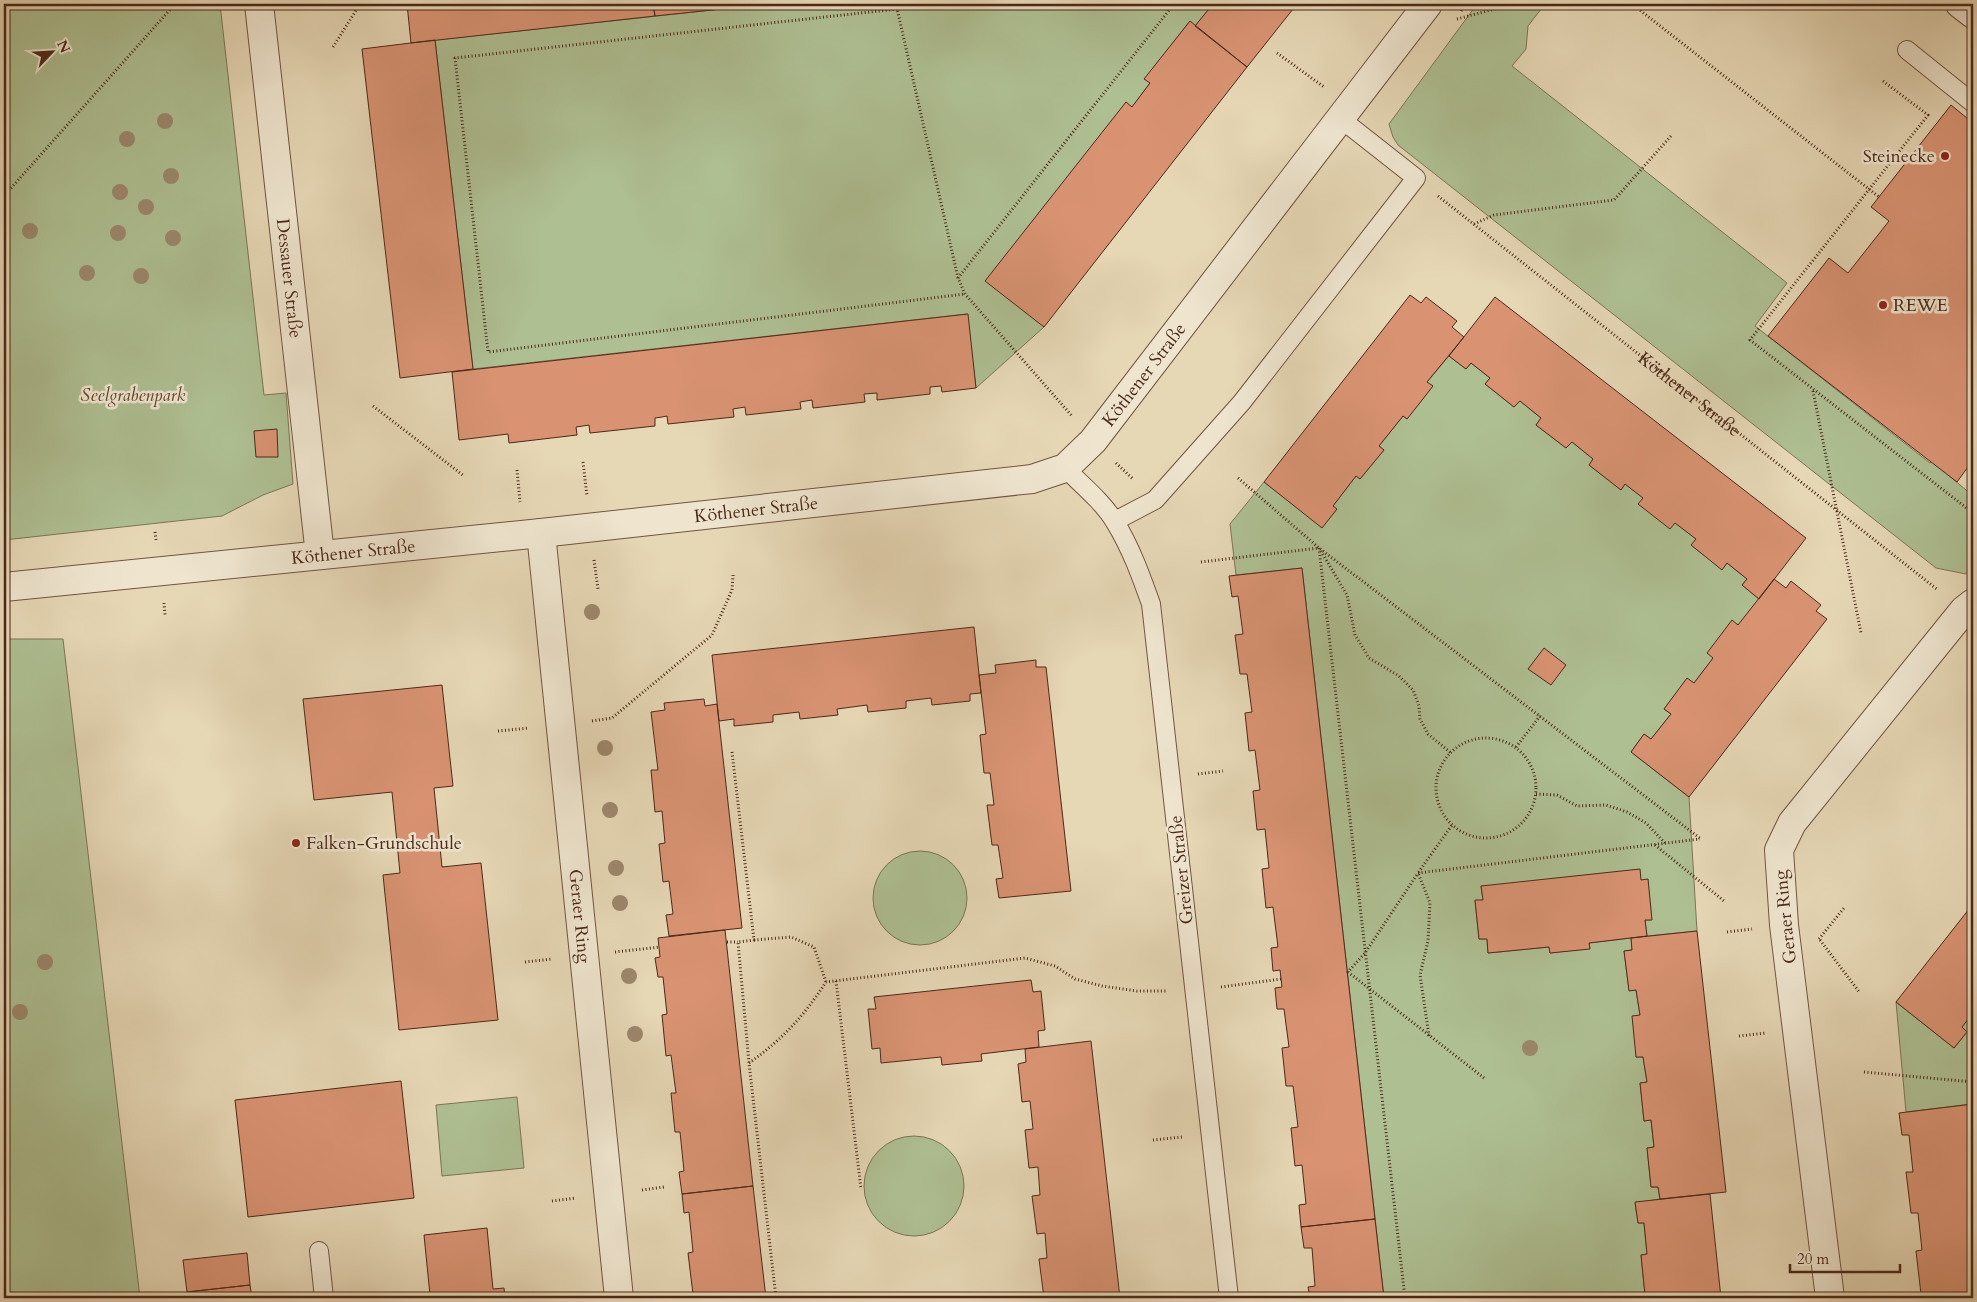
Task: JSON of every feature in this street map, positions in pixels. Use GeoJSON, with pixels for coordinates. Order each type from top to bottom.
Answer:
{"type":"FeatureCollection","features":[{"type":"Feature","properties":{"kind":"street","name":"Dessauer Straße"},"geometry":{"type":"LineString","coordinates":[[259,4],[320,555]]}},
{"type":"Feature","properties":{"kind":"street","name":"Köthener Straße"},"geometry":{"type":"LineString","coordinates":[[4,587],[541,533],[1032,479],[1065,468],[1093,441],[1428,4]]}},
{"type":"Feature","properties":{"kind":"street"},"geometry":{"type":"LineString","coordinates":[[1960,4],[1973,14]]}},
{"type":"Feature","properties":{"kind":"street","name":"Geraer Ring"},"geometry":{"type":"LineString","coordinates":[[541,533],[619,1298]]}},
{"type":"Feature","properties":{"kind":"street","name":"Geraer Ring"},"geometry":{"type":"LineString","coordinates":[[1830,1298],[1784,925],[1779,850],[1792,822],[1968,606]]}},
{"type":"Feature","properties":{"kind":"lane"},"geometry":{"type":"LineString","coordinates":[[1907,50],[1973,103]]}},
{"type":"Feature","properties":{"kind":"lane"},"geometry":{"type":"LineString","coordinates":[[1115,521],[1155,500],[1230,416],[1416,178],[1346,113]]}},
{"type":"Feature","properties":{"kind":"lane","name":"Greizer Straße"},"geometry":{"type":"LineString","coordinates":[[1065,468],[1094,496],[1115,521],[1136,562],[1151,604],[1229,1298]]}},
{"type":"Feature","properties":{"kind":"lane"},"geometry":{"type":"LineString","coordinates":[[319,1251],[324,1298]]}},
{"type":"Feature","properties":{"kind":"path"},"geometry":{"type":"LineString","coordinates":[[4,196],[175,4]]}},
{"type":"Feature","properties":{"kind":"path"},"geometry":{"type":"LineString","coordinates":[[333,47],[360,4]]}},
{"type":"Feature","properties":{"kind":"path"},"geometry":{"type":"LineString","coordinates":[[896,4],[958,278],[965,294],[1043,382]]}},
{"type":"Feature","properties":{"kind":"path"},"geometry":{"type":"LineString","coordinates":[[958,278],[1174,4]]}},
{"type":"Feature","properties":{"kind":"path"},"geometry":{"type":"LineString","coordinates":[[1454,20],[1508,4]]}},
{"type":"Feature","properties":{"kind":"path"},"geometry":{"type":"LineString","coordinates":[[1632,4],[1879,196]]}},
{"type":"Feature","properties":{"kind":"path"},"geometry":{"type":"LineString","coordinates":[[896,10],[455,58],[488,352],[965,294]]}},
{"type":"Feature","properties":{"kind":"path"},"geometry":{"type":"LineString","coordinates":[[1277,53],[1346,113]]}},
{"type":"Feature","properties":{"kind":"path"},"geometry":{"type":"LineString","coordinates":[[1883,81],[1928,115],[1750,340],[1973,513]]}},
{"type":"Feature","properties":{"kind":"path"},"geometry":{"type":"LineString","coordinates":[[1474,224],[1494,215],[1614,200],[1671,136]]}},
{"type":"Feature","properties":{"kind":"path","name":"Köthener Straße"},"geometry":{"type":"LineString","coordinates":[[1416,178],[1837,510],[1968,606]]}},
{"type":"Feature","properties":{"kind":"path"},"geometry":{"type":"LineString","coordinates":[[1813,390],[1862,633]]}},
{"type":"Feature","properties":{"kind":"path"},"geometry":{"type":"LineString","coordinates":[[373,406],[464,476]]}},
{"type":"Feature","properties":{"kind":"path"},"geometry":{"type":"LineString","coordinates":[[1238,478],[1319,548],[1701,839],[1418,873]]}},
{"type":"Feature","properties":{"kind":"path"},"geometry":{"type":"LineString","coordinates":[[1201,562],[1319,548]]}},
{"type":"Feature","properties":{"kind":"path"},"geometry":{"type":"LineString","coordinates":[[1319,548],[1347,595],[1355,634],[1369,658],[1399,676],[1413,690],[1419,706],[1420,720],[1428,734],[1451,753]]}},
{"type":"Feature","properties":{"kind":"path"},"geometry":{"type":"LineString","coordinates":[[1319,548],[1405,1298]]}},
{"type":"Feature","properties":{"kind":"path"},"geometry":{"type":"LineString","coordinates":[[612,718],[712,635],[732,590],[733,575]]}},
{"type":"Feature","properties":{"kind":"path"},"geometry":{"type":"LineString","coordinates":[[1516,747],[1540,716]]}},
{"type":"Feature","properties":{"kind":"path"},"geometry":{"type":"LineString","coordinates":[[1487,737],[1502,740],[1516,747],[1527,758],[1535,773],[1537,789],[1534,806],[1526,820],[1513,831],[1499,837],[1482,839],[1466,834],[1452,825],[1443,814],[1437,799],[1436,784],[1439,769],[1447,756],[1458,746],[1472,739],[1487,737]]}},
{"type":"Feature","properties":{"kind":"path"},"geometry":{"type":"LineString","coordinates":[[732,752],[754,940]]}},
{"type":"Feature","properties":{"kind":"path"},"geometry":{"type":"LineString","coordinates":[[1536,794],[1557,795],[1577,806],[1606,805],[1626,812],[1646,823],[1666,843]]}},
{"type":"Feature","properties":{"kind":"path"},"geometry":{"type":"LineString","coordinates":[[1452,825],[1365,953],[1348,972],[1484,1078]]}},
{"type":"Feature","properties":{"kind":"path"},"geometry":{"type":"LineString","coordinates":[[1654,845],[1724,901]]}},
{"type":"Feature","properties":{"kind":"path"},"geometry":{"type":"LineString","coordinates":[[1418,873],[1430,903],[1428,940],[1420,975],[1429,1036]]}},
{"type":"Feature","properties":{"kind":"path"},"geometry":{"type":"LineString","coordinates":[[1844,908],[1820,939],[1860,993]]}},
{"type":"Feature","properties":{"kind":"path"},"geometry":{"type":"LineString","coordinates":[[726,942],[791,937],[814,947],[826,982]]}},
{"type":"Feature","properties":{"kind":"path"},"geometry":{"type":"LineString","coordinates":[[738,942],[749,1063],[776,1298]]}},
{"type":"Feature","properties":{"kind":"path"},"geometry":{"type":"LineString","coordinates":[[826,982],[1026,958],[1055,966],[1075,978],[1102,986],[1137,991]]}},
{"type":"Feature","properties":{"kind":"path"},"geometry":{"type":"LineString","coordinates":[[1194,990],[1282,980]]}},
{"type":"Feature","properties":{"kind":"path"},"geometry":{"type":"LineString","coordinates":[[836,981],[861,1189]]}},
{"type":"Feature","properties":{"kind":"path"},"geometry":{"type":"LineString","coordinates":[[749,1063],[774,1045],[807,1011],[826,982]]}},
{"type":"Feature","properties":{"kind":"path"},"geometry":{"type":"LineString","coordinates":[[1864,1072],[1973,1082]]}},
{"type":"Feature","properties":{"kind":"green space","name":"Seelgrabenpark"},"geometry":{"type":"Polygon","coordinates":[[[4,4],[220,4],[264,395],[286,393],[293,484],[263,495],[222,516],[4,540],[4,4]]]}},
{"type":"Feature","properties":{"kind":"green space"},"geometry":{"type":"Polygon","coordinates":[[[768,4],[1213,4],[1195,26],[1189,22],[1145,79],[1150,83],[1132,107],[1126,103],[1044,327],[976,388],[967,314],[473,369],[435,40],[768,4]]]}},
{"type":"Feature","properties":{"kind":"green space"},"geometry":{"type":"Polygon","coordinates":[[[1477,4],[1545,4],[1528,26],[1526,49],[1512,66],[1787,283],[1755,326],[1930,463],[1932,461],[1973,496],[1973,566],[1966,574],[1936,568],[1398,145],[1389,124],[1477,4]]]}},
{"type":"Feature","properties":{"kind":"green space"},"geometry":{"type":"Polygon","coordinates":[[[1449,356],[1466,369],[1471,363],[1490,378],[1485,384],[1514,407],[1520,401],[1541,418],[1536,425],[1566,448],[1572,442],[1593,459],[1589,465],[1621,490],[1625,484],[1696,539],[1692,546],[1722,569],[1727,563],[1747,579],[1742,585],[1759,599],[1694,683],[1687,679],[1664,709],[1671,714],[1651,739],[1644,734],[1631,752],[1689,797],[1697,931],[1647,936],[1645,920],[1651,920],[1641,880],[1481,886],[1483,900],[1475,901],[1479,939],[1487,939],[1488,953],[1549,947],[1550,953],[1590,948],[1589,943],[1631,938],[1632,950],[1624,951],[1629,990],[1636,990],[1640,1015],[1636,1057],[1643,1057],[1647,1082],[1640,1083],[1644,1121],[1651,1120],[1654,1147],[1647,1148],[1651,1187],[1658,1187],[1660,1199],[1635,1203],[1638,1223],[1644,1223],[1647,1254],[1641,1255],[1645,1294],[1652,1294],[1652,1298],[1384,1298],[1302,568],[1236,575],[1230,524],[1264,482],[1322,527],[1337,509],[1333,506],[1356,476],[1360,479],[1384,450],[1379,446],[1403,416],[1407,419],[1427,382],[1449,356]]]}},
{"type":"Feature","properties":{"kind":"green space"},"geometry":{"type":"Polygon","coordinates":[[[4,639],[63,639],[140,1298],[4,1298],[4,639]]]}},
{"type":"Feature","properties":{"kind":"green space"},"geometry":{"type":"Polygon","coordinates":[[[920,851],[938,854],[953,865],[964,880],[967,898],[964,916],[953,931],[938,942],[920,945],[902,942],[887,931],[876,916],[873,898],[876,880],[887,865],[902,854],[920,851]]]}},
{"type":"Feature","properties":{"kind":"green space"},"geometry":{"type":"Polygon","coordinates":[[[1896,1002],[1954,1048],[1967,1032],[1962,1027],[1973,1013],[1973,1109],[1972,1104],[1906,1112],[1896,1002]]]}},
{"type":"Feature","properties":{"kind":"green space"},"geometry":{"type":"Polygon","coordinates":[[[517,1097],[524,1168],[442,1176],[436,1105],[517,1097]]]}},
{"type":"Feature","properties":{"kind":"green space"},"geometry":{"type":"Polygon","coordinates":[[[914,1136],[924,1137],[942,1144],[956,1158],[963,1176],[963,1196],[956,1214],[942,1228],[924,1235],[914,1236],[904,1235],[886,1228],[872,1214],[865,1196],[864,1186],[865,1176],[872,1158],[886,1144],[904,1137],[914,1136]]]}},
{"type":"Feature","properties":{"kind":"building"},"geometry":{"type":"Polygon","coordinates":[[[407,4],[653,4],[655,16],[411,43],[407,4]]]}},
{"type":"Feature","properties":{"kind":"building"},"geometry":{"type":"Polygon","coordinates":[[[653,4],[769,4],[655,16],[653,4]]]}},
{"type":"Feature","properties":{"kind":"building"},"geometry":{"type":"Polygon","coordinates":[[[1213,4],[1297,4],[1247,67],[1195,26],[1213,4]]]}},
{"type":"Feature","properties":{"kind":"building"},"geometry":{"type":"Polygon","coordinates":[[[1190,21],[1247,67],[1044,327],[985,281],[1126,102],[1132,107],[1150,83],[1144,79],[1190,21]]]}},
{"type":"Feature","properties":{"kind":"building"},"geometry":{"type":"Polygon","coordinates":[[[435,40],[473,369],[400,378],[362,49],[435,40]]]}},
{"type":"Feature","properties":{"kind":"building","name":"REWE"},"geometry":{"type":"Polygon","coordinates":[[[1951,105],[1973,123],[1973,460],[1957,482],[1768,336],[1829,258],[1848,273],[1889,221],[1871,207],[1951,105]]]}},
{"type":"Feature","properties":{"kind":"building"},"geometry":{"type":"Polygon","coordinates":[[[1410,295],[1421,303],[1426,297],[1457,321],[1452,327],[1464,337],[1427,382],[1433,386],[1407,419],[1403,416],[1379,446],[1384,450],[1360,479],[1356,476],[1333,506],[1337,509],[1322,528],[1264,482],[1410,295]]]}},
{"type":"Feature","properties":{"kind":"building"},"geometry":{"type":"Polygon","coordinates":[[[1495,297],[1806,538],[1759,599],[1742,585],[1747,579],[1727,563],[1722,570],[1691,545],[1696,539],[1675,523],[1670,529],[1638,504],[1643,498],[1625,484],[1621,490],[1589,465],[1593,459],[1572,442],[1566,448],[1536,425],[1541,418],[1520,401],[1514,407],[1485,384],[1490,378],[1471,363],[1466,369],[1449,356],[1495,297]]]}},
{"type":"Feature","properties":{"kind":"building"},"geometry":{"type":"Polygon","coordinates":[[[968,314],[976,388],[942,392],[941,386],[930,387],[930,394],[877,400],[877,393],[864,394],[865,402],[813,408],[812,400],[800,402],[801,409],[746,415],[745,407],[733,409],[734,417],[668,424],[667,416],[655,418],[655,426],[590,433],[589,425],[576,427],[577,435],[509,443],[508,434],[459,440],[452,372],[968,314]]]}},
{"type":"Feature","properties":{"kind":"building"},"geometry":{"type":"Polygon","coordinates":[[[277,429],[278,457],[256,457],[254,431],[277,429]]]}},
{"type":"Feature","properties":{"kind":"building"},"geometry":{"type":"Polygon","coordinates":[[[1302,568],[1375,1219],[1301,1227],[1299,1205],[1306,1204],[1302,1165],[1295,1166],[1291,1128],[1298,1127],[1293,1086],[1286,1086],[1282,1048],[1289,1047],[1284,1009],[1277,1009],[1275,988],[1282,987],[1280,970],[1273,971],[1271,948],[1278,947],[1273,907],[1266,908],[1262,869],[1269,868],[1265,829],[1257,830],[1253,791],[1260,790],[1255,750],[1249,751],[1245,713],[1252,712],[1247,674],[1240,674],[1235,635],[1243,634],[1238,596],[1232,597],[1229,576],[1302,568]]]}},
{"type":"Feature","properties":{"kind":"building"},"geometry":{"type":"Polygon","coordinates":[[[1774,579],[1786,588],[1791,581],[1821,605],[1816,611],[1827,619],[1689,797],[1631,752],[1644,734],[1651,739],[1671,714],[1664,709],[1687,678],[1694,683],[1713,658],[1707,653],[1732,620],[1738,625],[1774,579]]]}},
{"type":"Feature","properties":{"kind":"building"},"geometry":{"type":"Polygon","coordinates":[[[974,627],[981,693],[970,694],[970,701],[932,705],[931,698],[906,701],[906,708],[868,712],[867,705],[837,709],[838,715],[800,719],[799,712],[773,715],[773,722],[734,726],[734,719],[719,721],[712,655],[974,627]]]}},
{"type":"Feature","properties":{"kind":"building"},"geometry":{"type":"Polygon","coordinates":[[[1544,648],[1566,665],[1551,685],[1528,669],[1544,648]]]}},
{"type":"Feature","properties":{"kind":"building"},"geometry":{"type":"Polygon","coordinates":[[[1036,660],[1036,667],[1046,667],[1071,891],[999,898],[996,879],[1003,878],[998,845],[992,845],[987,805],[994,805],[990,773],[984,773],[980,735],[986,734],[979,675],[996,673],[995,665],[1036,660]]]}},
{"type":"Feature","properties":{"kind":"building","name":"Falken-Grundschule"},"geometry":{"type":"Polygon","coordinates":[[[442,685],[453,786],[434,788],[442,867],[481,863],[498,1020],[399,1030],[383,875],[400,873],[392,792],[314,800],[303,699],[442,685]]]}},
{"type":"Feature","properties":{"kind":"building"},"geometry":{"type":"Polygon","coordinates":[[[704,699],[705,706],[717,704],[742,928],[669,936],[666,915],[673,914],[669,881],[663,882],[659,844],[665,843],[662,811],[655,812],[651,770],[658,770],[651,712],[665,710],[664,703],[704,699]]]}},
{"type":"Feature","properties":{"kind":"building"},"geometry":{"type":"Polygon","coordinates":[[[1640,869],[1641,880],[1648,879],[1652,920],[1645,920],[1647,936],[1589,943],[1590,949],[1550,953],[1549,947],[1488,953],[1487,939],[1479,939],[1475,900],[1483,900],[1481,886],[1640,869]]]}},
{"type":"Feature","properties":{"kind":"building"},"geometry":{"type":"Polygon","coordinates":[[[1973,904],[1973,1013],[1962,1027],[1967,1032],[1954,1048],[1896,1002],[1973,904]]]}},
{"type":"Feature","properties":{"kind":"building"},"geometry":{"type":"Polygon","coordinates":[[[725,930],[753,1186],[682,1194],[679,1172],[684,1171],[680,1132],[675,1132],[671,1093],[676,1093],[671,1055],[666,1056],[662,1015],[667,1014],[663,977],[658,977],[655,958],[660,957],[658,938],[725,930]]]}},
{"type":"Feature","properties":{"kind":"building"},"geometry":{"type":"Polygon","coordinates":[[[1697,931],[1726,1192],[1660,1199],[1658,1187],[1651,1187],[1647,1148],[1654,1147],[1651,1120],[1644,1121],[1640,1083],[1647,1082],[1643,1057],[1636,1057],[1632,1016],[1640,1015],[1636,990],[1629,991],[1624,951],[1632,950],[1631,938],[1697,931]]]}},
{"type":"Feature","properties":{"kind":"building"},"geometry":{"type":"Polygon","coordinates":[[[1031,980],[1033,992],[1041,991],[1045,1030],[1038,1031],[1039,1047],[981,1054],[982,1061],[942,1065],[941,1057],[881,1063],[880,1048],[872,1049],[868,1009],[876,1009],[874,997],[1031,980]]]}},
{"type":"Feature","properties":{"kind":"building"},"geometry":{"type":"Polygon","coordinates":[[[1091,1041],[1120,1298],[1044,1298],[1039,1259],[1047,1258],[1045,1233],[1037,1234],[1032,1196],[1040,1195],[1038,1167],[1029,1168],[1025,1130],[1033,1129],[1030,1101],[1022,1102],[1018,1064],[1026,1062],[1025,1049],[1091,1041]]]}},
{"type":"Feature","properties":{"kind":"building"},"geometry":{"type":"Polygon","coordinates":[[[401,1081],[414,1198],[248,1217],[235,1100],[401,1081]]]}},
{"type":"Feature","properties":{"kind":"building"},"geometry":{"type":"Polygon","coordinates":[[[1973,1104],[1973,1298],[1928,1298],[1927,1293],[1921,1294],[1916,1251],[1922,1250],[1918,1213],[1911,1213],[1906,1172],[1913,1172],[1909,1135],[1902,1135],[1899,1113],[1973,1104]]]}},
{"type":"Feature","properties":{"kind":"building"},"geometry":{"type":"Polygon","coordinates":[[[753,1186],[766,1298],[699,1298],[698,1293],[693,1294],[688,1253],[693,1252],[689,1212],[684,1213],[682,1194],[753,1186]]]}},
{"type":"Feature","properties":{"kind":"building"},"geometry":{"type":"Polygon","coordinates":[[[1710,1194],[1721,1298],[1652,1298],[1652,1294],[1645,1295],[1641,1255],[1647,1254],[1644,1223],[1638,1223],[1635,1202],[1710,1194]]]}},
{"type":"Feature","properties":{"kind":"building"},"geometry":{"type":"Polygon","coordinates":[[[1375,1219],[1384,1298],[1310,1298],[1308,1287],[1315,1286],[1312,1248],[1304,1248],[1301,1227],[1375,1219]]]}},
{"type":"Feature","properties":{"kind":"building"},"geometry":{"type":"Polygon","coordinates":[[[487,1228],[493,1289],[504,1288],[505,1298],[443,1298],[442,1293],[430,1295],[424,1235],[487,1228]]]}},
{"type":"Feature","properties":{"kind":"building"},"geometry":{"type":"Polygon","coordinates":[[[247,1253],[250,1285],[187,1292],[183,1260],[247,1253]]]}},
{"type":"Feature","properties":{"kind":"building"},"geometry":{"type":"Polygon","coordinates":[[[250,1285],[252,1298],[188,1298],[187,1292],[250,1285]]]}},
{"type":"Feature","properties":{"kind":"place","name":"Steinecke"},"geometry":{"type":"Point","coordinates":[1945,156]}},
{"type":"Feature","properties":{"kind":"place","name":"REWE"},"geometry":{"type":"Point","coordinates":[1883,305]}},
{"type":"Feature","properties":{"kind":"place","name":"Falken-Grundschule"},"geometry":{"type":"Point","coordinates":[296,843]}}]}
